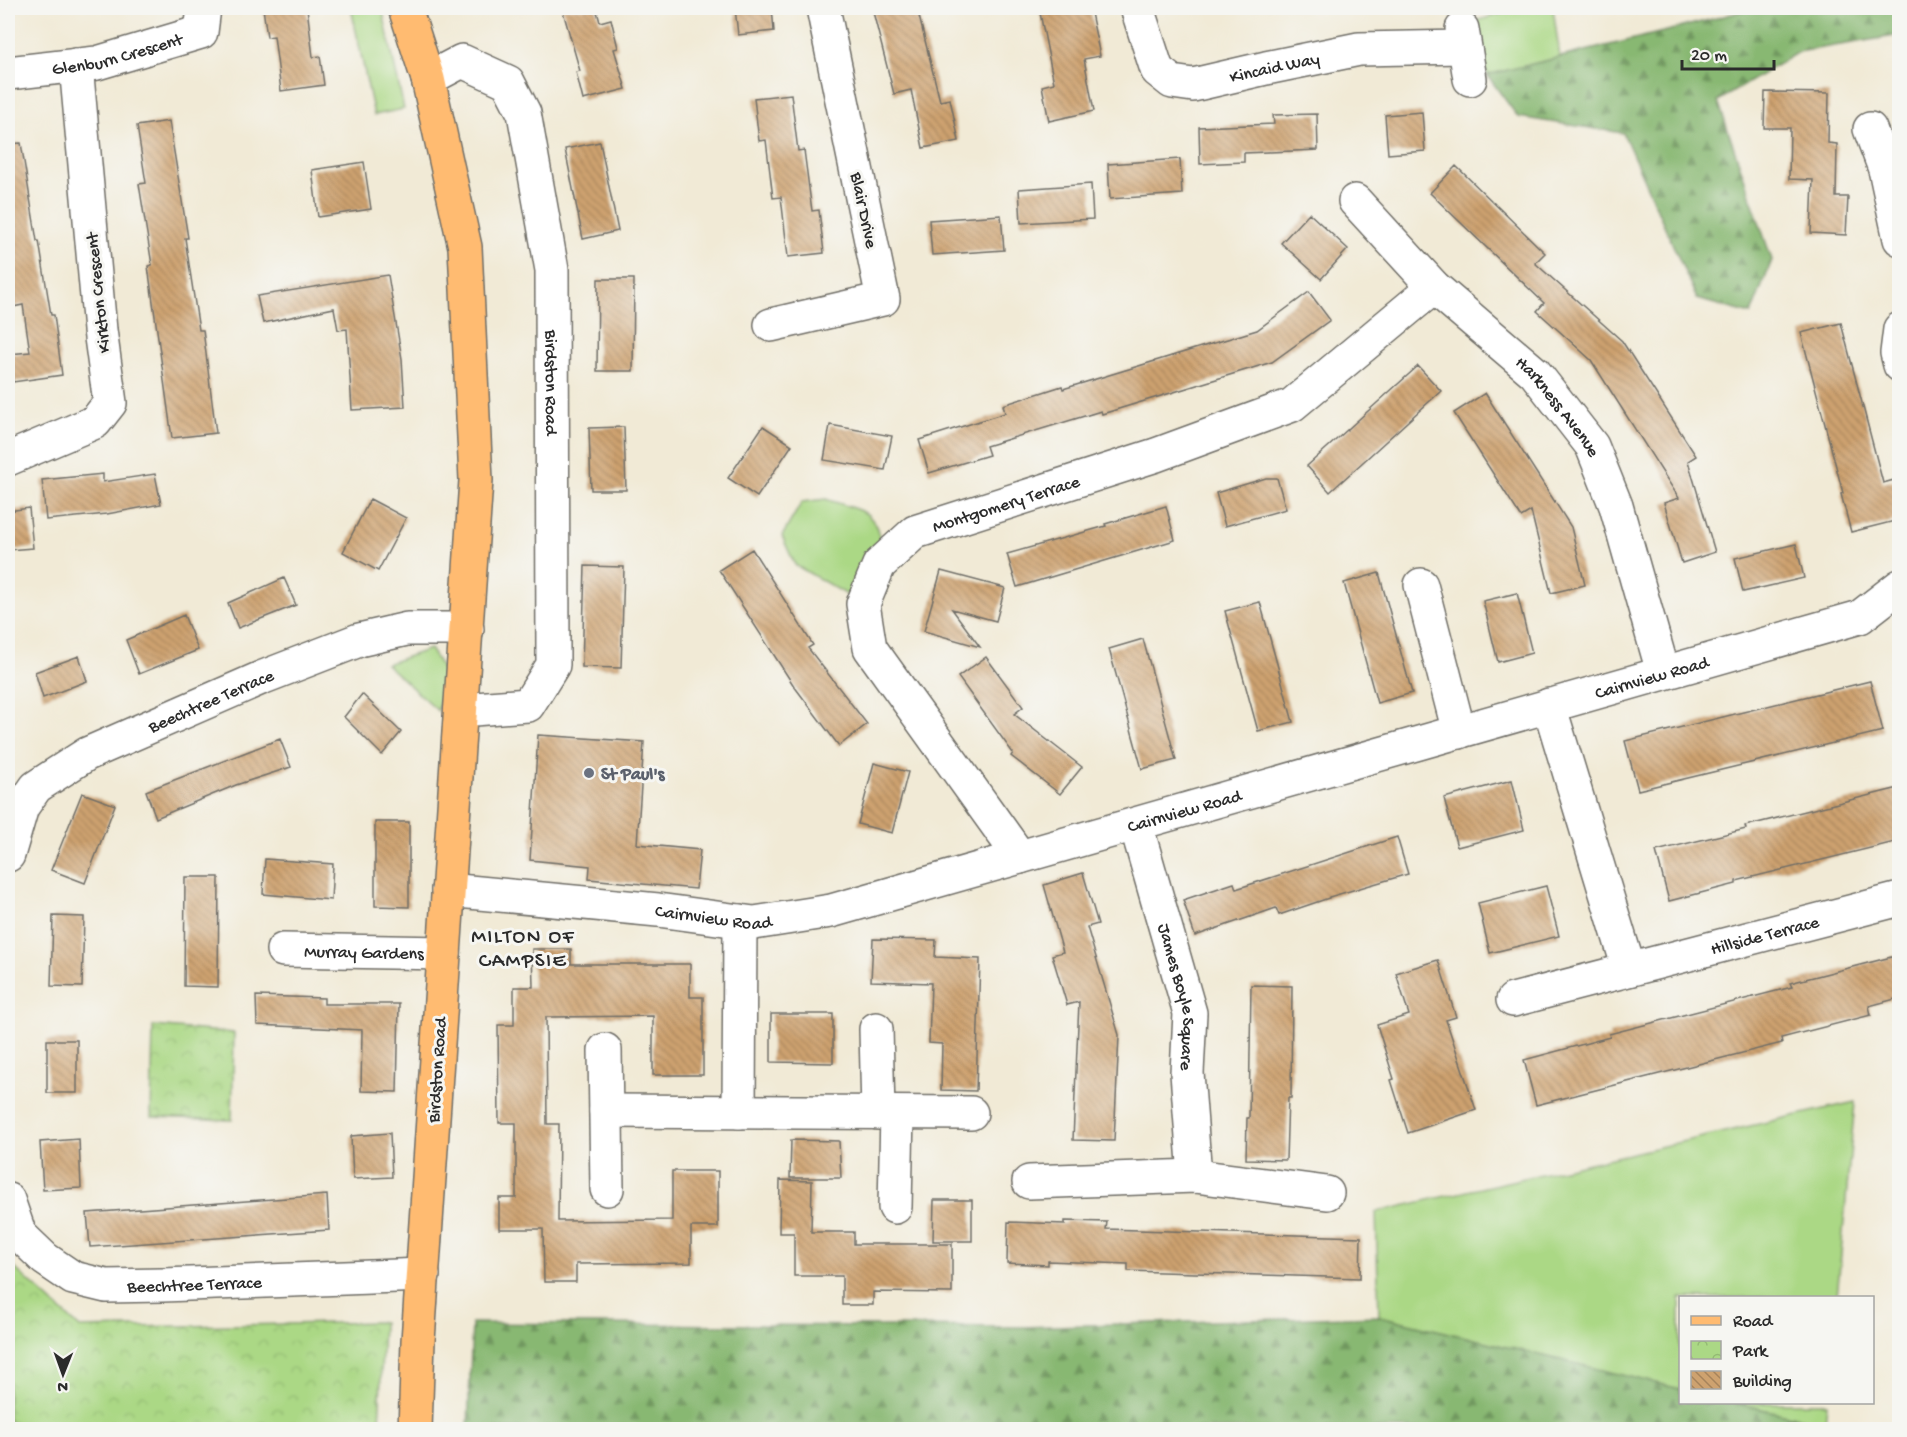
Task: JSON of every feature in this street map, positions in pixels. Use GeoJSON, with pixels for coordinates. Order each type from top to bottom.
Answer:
{"type":"FeatureCollection","features":[{"type":"Feature","properties":{"kind":"main road","name":"Birdston Road"},"geometry":{"type":"LineString","coordinates":[[405,8],[428,80],[465,247],[476,480],[418,1341],[415,1430]]}},
{"type":"Feature","properties":{"kind":"street","name":"Glenburn Crescent"},"geometry":{"type":"LineString","coordinates":[[8,73],[97,63],[201,32],[204,8]]}},
{"type":"Feature","properties":{"kind":"street","name":"Blair Drive"},"geometry":{"type":"LineString","coordinates":[[771,325],[883,299],[823,8]]}},
{"type":"Feature","properties":{"kind":"street","name":"Kincaid Way"},"geometry":{"type":"LineString","coordinates":[[1137,8],[1157,70],[1172,82],[1193,85],[1359,49],[1462,38],[1470,80]]}},
{"type":"Feature","properties":{"kind":"street","name":"Birdston Road"},"geometry":{"type":"LineString","coordinates":[[428,80],[462,61],[508,82],[524,112],[552,270],[553,665],[528,705],[461,710]]}},
{"type":"Feature","properties":{"kind":"street","name":"Kirkton Crescent"},"geometry":{"type":"LineString","coordinates":[[8,459],[95,422],[110,403],[100,330],[76,65]]}},
{"type":"Feature","properties":{"kind":"street"},"geometry":{"type":"LineString","coordinates":[[1870,129],[1892,167],[1899,239]]}},
{"type":"Feature","properties":{"kind":"street","name":"Harkness Avenue"},"geometry":{"type":"LineString","coordinates":[[1355,201],[1434,287],[1535,373],[1592,446],[1616,506],[1663,672]]}},
{"type":"Feature","properties":{"kind":"street","name":"Montgomery Terrace"},"geometry":{"type":"LineString","coordinates":[[1020,857],[870,648],[863,604],[879,565],[915,532],[1156,455],[1292,405],[1434,287]]}},
{"type":"Feature","properties":{"kind":"street"},"geometry":{"type":"LineString","coordinates":[[1899,329],[1897,353],[1899,365]]}},
{"type":"Feature","properties":{"kind":"street"},"geometry":{"type":"LineString","coordinates":[[1421,585],[1460,732]]}},
{"type":"Feature","properties":{"kind":"street","name":"Cairnview Road"},"geometry":{"type":"LineString","coordinates":[[448,890],[658,910],[754,923],[831,911],[1860,617],[1899,586]]}},
{"type":"Feature","properties":{"kind":"street","name":"Beechtree Terrace"},"geometry":{"type":"LineString","coordinates":[[8,855],[22,807],[36,787],[87,754],[261,678],[359,640],[407,629],[467,629]]}},
{"type":"Feature","properties":{"kind":"street"},"geometry":{"type":"LineString","coordinates":[[1549,705],[1629,969]]}},
{"type":"Feature","properties":{"kind":"street","name":"James Boyle Square"},"geometry":{"type":"LineString","coordinates":[[1136,825],[1190,1013],[1187,1073],[1195,1176]]}},
{"type":"Feature","properties":{"kind":"street","name":"Hillside Terrace"},"geometry":{"type":"LineString","coordinates":[[1513,1000],[1899,899]]}},
{"type":"Feature","properties":{"kind":"street"},"geometry":{"type":"LineString","coordinates":[[739,1112],[740,921]]}},
{"type":"Feature","properties":{"kind":"street","name":"Murray Gardens"},"geometry":{"type":"LineString","coordinates":[[283,950],[444,953]]}},
{"type":"Feature","properties":{"kind":"street"},"geometry":{"type":"LineString","coordinates":[[876,1029],[896,1207]]}},
{"type":"Feature","properties":{"kind":"street"},"geometry":{"type":"LineString","coordinates":[[605,1050],[607,1189]]}},
{"type":"Feature","properties":{"kind":"street"},"geometry":{"type":"LineString","coordinates":[[606,1111],[971,1113]]}},
{"type":"Feature","properties":{"kind":"street"},"geometry":{"type":"LineString","coordinates":[[1029,1182],[1195,1176],[1327,1192]]}},
{"type":"Feature","properties":{"kind":"street","name":"Beechtree Terrace"},"geometry":{"type":"LineString","coordinates":[[8,1200],[20,1235],[45,1259],[73,1278],[106,1286],[163,1286],[423,1275]]}},
{"type":"Feature","properties":{"kind":"green space"},"geometry":{"type":"Polygon","coordinates":[[[351,8],[382,8],[404,109],[374,115],[351,8]]]}},
{"type":"Feature","properties":{"kind":"green space"},"geometry":{"type":"Polygon","coordinates":[[[1508,8],[1553,8],[1560,58],[1487,75],[1472,22],[1508,12],[1508,8]]]}},
{"type":"Feature","properties":{"kind":"green space"},"geometry":{"type":"Polygon","coordinates":[[[1754,8],[1899,8],[1900,35],[1798,52],[1718,101],[1772,260],[1751,314],[1697,299],[1623,133],[1518,117],[1487,75],[1754,8]]]}},
{"type":"Feature","properties":{"kind":"green space"},"geometry":{"type":"Polygon","coordinates":[[[826,499],[866,513],[876,526],[880,548],[878,560],[863,604],[795,565],[782,536],[802,502],[826,499]]]}},
{"type":"Feature","properties":{"kind":"green space"},"geometry":{"type":"Polygon","coordinates":[[[430,649],[445,673],[438,711],[386,664],[430,649]]]}},
{"type":"Feature","properties":{"kind":"green space"},"geometry":{"type":"Polygon","coordinates":[[[153,1026],[234,1033],[232,1120],[151,1117],[153,1026]]]}},
{"type":"Feature","properties":{"kind":"green space"},"geometry":{"type":"Polygon","coordinates":[[[1855,1102],[1837,1296],[1679,1296],[1679,1389],[1379,1316],[1376,1212],[1855,1102]]]}},
{"type":"Feature","properties":{"kind":"green space"},"geometry":{"type":"Polygon","coordinates":[[[8,1262],[80,1328],[383,1322],[379,1429],[45,1430],[8,1421],[8,1262]]]}},
{"type":"Feature","properties":{"kind":"green space"},"geometry":{"type":"Polygon","coordinates":[[[1379,1316],[1679,1389],[1679,1404],[1740,1404],[1840,1429],[468,1429],[472,1323],[1022,1327],[1379,1316]]]}},
{"type":"Feature","properties":{"kind":"green space"},"geometry":{"type":"Polygon","coordinates":[[[1740,1404],[1827,1404],[1825,1424],[1740,1404]]]}},
{"type":"Feature","properties":{"kind":"building"},"geometry":{"type":"Polygon","coordinates":[[[263,8],[307,8],[313,57],[320,56],[324,85],[281,91],[274,36],[267,37],[263,8]]]}},
{"type":"Feature","properties":{"kind":"building"},"geometry":{"type":"Polygon","coordinates":[[[562,8],[596,8],[600,22],[611,19],[618,48],[614,49],[626,89],[583,100],[576,72],[580,71],[562,8]]]}},
{"type":"Feature","properties":{"kind":"building"},"geometry":{"type":"Polygon","coordinates":[[[735,8],[772,8],[774,31],[738,35],[735,8]]]}},
{"type":"Feature","properties":{"kind":"building"},"geometry":{"type":"Polygon","coordinates":[[[872,8],[917,8],[940,101],[950,99],[959,141],[923,148],[911,90],[894,94],[872,8]]]}},
{"type":"Feature","properties":{"kind":"building"},"geometry":{"type":"Polygon","coordinates":[[[1039,8],[1090,8],[1100,56],[1084,59],[1094,111],[1049,121],[1042,86],[1054,83],[1039,8]]]}},
{"type":"Feature","properties":{"kind":"building"},"geometry":{"type":"Polygon","coordinates":[[[1765,92],[1829,93],[1828,143],[1837,144],[1836,197],[1848,197],[1846,235],[1811,233],[1813,180],[1789,179],[1790,128],[1764,128],[1765,92]]]}},
{"type":"Feature","properties":{"kind":"building"},"geometry":{"type":"Polygon","coordinates":[[[791,94],[798,151],[804,150],[812,211],[819,210],[824,253],[788,257],[781,197],[773,198],[766,140],[759,141],[754,98],[791,94]]]}},
{"type":"Feature","properties":{"kind":"building"},"geometry":{"type":"Polygon","coordinates":[[[1422,112],[1425,151],[1388,154],[1385,115],[1422,112]]]}},
{"type":"Feature","properties":{"kind":"building"},"geometry":{"type":"Polygon","coordinates":[[[1317,114],[1318,150],[1244,153],[1244,162],[1200,164],[1199,127],[1274,124],[1273,115],[1317,114]]]}},
{"type":"Feature","properties":{"kind":"building"},"geometry":{"type":"Polygon","coordinates":[[[169,121],[188,238],[185,238],[199,330],[203,330],[216,433],[172,438],[148,266],[152,265],[139,184],[146,183],[137,126],[169,121]]]}},
{"type":"Feature","properties":{"kind":"building"},"geometry":{"type":"Polygon","coordinates":[[[600,142],[618,231],[583,239],[565,149],[600,142]]]}},
{"type":"Feature","properties":{"kind":"building"},"geometry":{"type":"Polygon","coordinates":[[[21,143],[51,315],[54,315],[62,375],[13,382],[9,354],[30,352],[23,305],[8,308],[8,144],[21,143]]]}},
{"type":"Feature","properties":{"kind":"building"},"geometry":{"type":"Polygon","coordinates":[[[1180,159],[1182,194],[1110,199],[1108,164],[1180,159]]]}},
{"type":"Feature","properties":{"kind":"building"},"geometry":{"type":"Polygon","coordinates":[[[364,162],[371,209],[318,217],[312,170],[364,162]]]}},
{"type":"Feature","properties":{"kind":"building"},"geometry":{"type":"Polygon","coordinates":[[[1456,166],[1545,253],[1535,263],[1622,341],[1696,456],[1688,461],[1715,552],[1682,563],[1664,503],[1679,498],[1591,360],[1537,311],[1544,303],[1430,193],[1456,166]]]}},
{"type":"Feature","properties":{"kind":"building"},"geometry":{"type":"Polygon","coordinates":[[[1091,184],[1093,219],[1021,223],[1019,189],[1091,184]]]}},
{"type":"Feature","properties":{"kind":"building"},"geometry":{"type":"Polygon","coordinates":[[[1309,213],[1348,249],[1321,279],[1281,243],[1309,213]]]}},
{"type":"Feature","properties":{"kind":"building"},"geometry":{"type":"Polygon","coordinates":[[[1001,215],[1004,250],[932,255],[929,220],[1001,215]]]}},
{"type":"Feature","properties":{"kind":"building"},"geometry":{"type":"Polygon","coordinates":[[[388,275],[402,359],[405,407],[352,410],[347,329],[338,330],[334,308],[263,323],[257,296],[388,275]]]}},
{"type":"Feature","properties":{"kind":"building"},"geometry":{"type":"Polygon","coordinates":[[[598,279],[634,279],[633,371],[597,371],[598,279]]]}},
{"type":"Feature","properties":{"kind":"building"},"geometry":{"type":"Polygon","coordinates":[[[1309,292],[1330,320],[1272,362],[1102,414],[1101,411],[986,446],[989,455],[929,473],[919,440],[1005,413],[1003,405],[1257,330],[1309,292]]]}},
{"type":"Feature","properties":{"kind":"building"},"geometry":{"type":"Polygon","coordinates":[[[1841,323],[1883,483],[1894,480],[1899,502],[1899,520],[1851,532],[1801,333],[1841,323]]]}},
{"type":"Feature","properties":{"kind":"building"},"geometry":{"type":"Polygon","coordinates":[[[1418,366],[1441,391],[1330,492],[1307,466],[1418,366]]]}},
{"type":"Feature","properties":{"kind":"building"},"geometry":{"type":"Polygon","coordinates":[[[1485,393],[1571,527],[1585,585],[1551,593],[1531,511],[1521,517],[1454,413],[1485,393]]]}},
{"type":"Feature","properties":{"kind":"building"},"geometry":{"type":"Polygon","coordinates":[[[830,425],[892,436],[885,470],[824,460],[830,425]]]}},
{"type":"Feature","properties":{"kind":"building"},"geometry":{"type":"Polygon","coordinates":[[[763,426],[792,445],[757,497],[728,478],[763,426]]]}},
{"type":"Feature","properties":{"kind":"building"},"geometry":{"type":"Polygon","coordinates":[[[624,427],[626,490],[591,490],[589,428],[624,427]]]}},
{"type":"Feature","properties":{"kind":"building"},"geometry":{"type":"Polygon","coordinates":[[[103,474],[103,482],[155,474],[161,504],[107,514],[46,520],[42,480],[103,474]]]}},
{"type":"Feature","properties":{"kind":"building"},"geometry":{"type":"Polygon","coordinates":[[[1266,478],[1277,478],[1286,509],[1225,526],[1216,493],[1266,478]]]}},
{"type":"Feature","properties":{"kind":"building"},"geometry":{"type":"Polygon","coordinates":[[[370,499],[406,518],[378,571],[343,552],[370,499]]]}},
{"type":"Feature","properties":{"kind":"building"},"geometry":{"type":"Polygon","coordinates":[[[1166,506],[1175,540],[1017,587],[1007,554],[1106,526],[1105,524],[1166,506]]]}},
{"type":"Feature","properties":{"kind":"building"},"geometry":{"type":"Polygon","coordinates":[[[29,508],[33,548],[8,550],[8,511],[29,508]]]}},
{"type":"Feature","properties":{"kind":"building"},"geometry":{"type":"Polygon","coordinates":[[[1796,544],[1804,578],[1743,592],[1735,558],[1796,544]]]}},
{"type":"Feature","properties":{"kind":"building"},"geometry":{"type":"Polygon","coordinates":[[[752,549],[813,645],[808,648],[867,724],[839,746],[794,686],[719,570],[752,549]]]}},
{"type":"Feature","properties":{"kind":"building"},"geometry":{"type":"Polygon","coordinates":[[[585,566],[624,567],[621,668],[582,667],[585,566]]]}},
{"type":"Feature","properties":{"kind":"building"},"geometry":{"type":"Polygon","coordinates":[[[941,571],[1005,588],[996,621],[952,609],[980,647],[924,631],[941,571]]]}},
{"type":"Feature","properties":{"kind":"building"},"geometry":{"type":"Polygon","coordinates":[[[1379,573],[1412,693],[1377,703],[1344,583],[1379,573]]]}},
{"type":"Feature","properties":{"kind":"building"},"geometry":{"type":"Polygon","coordinates":[[[284,578],[296,605],[238,628],[228,603],[284,578]]]}},
{"type":"Feature","properties":{"kind":"building"},"geometry":{"type":"Polygon","coordinates":[[[1517,593],[1532,653],[1498,662],[1483,601],[1517,593]]]}},
{"type":"Feature","properties":{"kind":"building"},"geometry":{"type":"Polygon","coordinates":[[[1260,602],[1293,722],[1258,731],[1225,611],[1260,602]]]}},
{"type":"Feature","properties":{"kind":"building"},"geometry":{"type":"Polygon","coordinates":[[[184,615],[198,650],[139,674],[126,640],[184,615]]]}},
{"type":"Feature","properties":{"kind":"building"},"geometry":{"type":"Polygon","coordinates":[[[1143,639],[1176,760],[1142,769],[1109,649],[1143,639]]]}},
{"type":"Feature","properties":{"kind":"building"},"geometry":{"type":"Polygon","coordinates":[[[79,656],[87,681],[43,698],[35,672],[79,656]]]}},
{"type":"Feature","properties":{"kind":"building"},"geometry":{"type":"Polygon","coordinates":[[[986,657],[1023,707],[1014,714],[1082,767],[1060,794],[1011,756],[1013,753],[958,677],[986,657]]]}},
{"type":"Feature","properties":{"kind":"building"},"geometry":{"type":"Polygon","coordinates":[[[1870,681],[1883,731],[1638,790],[1625,741],[1870,681]]]}},
{"type":"Feature","properties":{"kind":"building"},"geometry":{"type":"Polygon","coordinates":[[[362,694],[401,732],[382,755],[344,717],[362,694]]]}},
{"type":"Feature","properties":{"kind":"building"},"geometry":{"type":"Polygon","coordinates":[[[538,735],[644,742],[637,844],[700,850],[696,889],[589,879],[590,866],[530,860],[538,735]]]}},
{"type":"Feature","properties":{"kind":"building"},"geometry":{"type":"Polygon","coordinates":[[[280,739],[291,767],[236,785],[156,818],[146,791],[280,739]]]}},
{"type":"Feature","properties":{"kind":"building"},"geometry":{"type":"Polygon","coordinates":[[[874,763],[908,772],[892,833],[858,824],[874,763]]]}},
{"type":"Feature","properties":{"kind":"building"},"geometry":{"type":"Polygon","coordinates":[[[1512,780],[1524,830],[1457,847],[1444,798],[1512,780]]]}},
{"type":"Feature","properties":{"kind":"building"},"geometry":{"type":"Polygon","coordinates":[[[1899,788],[1899,841],[1736,881],[1736,884],[1669,901],[1656,851],[1746,829],[1745,826],[1899,788]]]}},
{"type":"Feature","properties":{"kind":"building"},"geometry":{"type":"Polygon","coordinates":[[[82,793],[115,805],[85,883],[51,870],[82,793]]]}},
{"type":"Feature","properties":{"kind":"building"},"geometry":{"type":"Polygon","coordinates":[[[375,822],[409,822],[409,907],[375,906],[375,822]]]}},
{"type":"Feature","properties":{"kind":"building"},"geometry":{"type":"Polygon","coordinates":[[[1397,837],[1408,874],[1329,897],[1279,915],[1276,908],[1195,936],[1183,900],[1234,883],[1236,889],[1397,837]]]}},
{"type":"Feature","properties":{"kind":"building"},"geometry":{"type":"Polygon","coordinates":[[[265,859],[333,864],[331,900],[263,894],[265,859]]]}},
{"type":"Feature","properties":{"kind":"building"},"geometry":{"type":"Polygon","coordinates":[[[1083,873],[1098,924],[1087,927],[1119,1035],[1114,1141],[1073,1140],[1079,1002],[1067,1005],[1052,955],[1063,952],[1044,885],[1083,873]]]}},
{"type":"Feature","properties":{"kind":"building"},"geometry":{"type":"Polygon","coordinates":[[[185,877],[219,877],[218,987],[184,986],[185,877]]]}},
{"type":"Feature","properties":{"kind":"building"},"geometry":{"type":"Polygon","coordinates":[[[1546,886],[1559,936],[1490,953],[1478,903],[1546,886]]]}},
{"type":"Feature","properties":{"kind":"building"},"geometry":{"type":"Polygon","coordinates":[[[53,916],[84,917],[82,987],[51,986],[53,916]]]}},
{"type":"Feature","properties":{"kind":"building"},"geometry":{"type":"Polygon","coordinates":[[[873,939],[936,940],[935,957],[980,959],[976,1091],[941,1090],[942,1044],[929,1043],[931,983],[871,981],[873,939]]]}},
{"type":"Feature","properties":{"kind":"building"},"geometry":{"type":"Polygon","coordinates":[[[532,949],[571,949],[571,964],[690,964],[690,997],[703,997],[703,1075],[653,1075],[653,1016],[546,1017],[547,1124],[559,1124],[558,1221],[672,1220],[672,1171],[718,1171],[718,1227],[691,1227],[691,1263],[576,1264],[576,1282],[544,1282],[543,1229],[499,1229],[499,1198],[516,1198],[516,1123],[499,1123],[498,1025],[514,1025],[514,987],[533,987],[532,949]]]}},
{"type":"Feature","properties":{"kind":"building"},"geometry":{"type":"Polygon","coordinates":[[[1899,955],[1899,998],[1869,1006],[1871,1015],[1781,1038],[1782,1043],[1536,1105],[1524,1060],[1610,1037],[1609,1034],[1792,987],[1790,983],[1899,955]]]}},
{"type":"Feature","properties":{"kind":"building"},"geometry":{"type":"Polygon","coordinates":[[[1438,960],[1456,1017],[1446,1020],[1476,1110],[1408,1133],[1377,1025],[1409,1015],[1396,973],[1438,960]]]}},
{"type":"Feature","properties":{"kind":"building"},"geometry":{"type":"Polygon","coordinates":[[[1251,985],[1292,986],[1291,1098],[1288,1098],[1286,1160],[1246,1159],[1247,1118],[1249,1118],[1251,985]]]}},
{"type":"Feature","properties":{"kind":"building"},"geometry":{"type":"Polygon","coordinates":[[[256,996],[324,998],[324,1004],[399,1004],[397,1092],[361,1091],[362,1030],[257,1025],[256,996]]]}},
{"type":"Feature","properties":{"kind":"building"},"geometry":{"type":"Polygon","coordinates":[[[771,1014],[833,1014],[833,1063],[771,1062],[771,1014]]]}},
{"type":"Feature","properties":{"kind":"building"},"geometry":{"type":"Polygon","coordinates":[[[47,1040],[77,1040],[77,1093],[47,1093],[47,1040]]]}},
{"type":"Feature","properties":{"kind":"building"},"geometry":{"type":"Polygon","coordinates":[[[390,1133],[392,1177],[353,1179],[351,1136],[390,1133]]]}},
{"type":"Feature","properties":{"kind":"building"},"geometry":{"type":"Polygon","coordinates":[[[79,1139],[81,1188],[43,1190],[40,1142],[79,1139]]]}},
{"type":"Feature","properties":{"kind":"building"},"geometry":{"type":"Polygon","coordinates":[[[791,1140],[839,1141],[841,1178],[790,1178],[791,1140]]]}},
{"type":"Feature","properties":{"kind":"building"},"geometry":{"type":"Polygon","coordinates":[[[780,1180],[812,1181],[811,1232],[854,1232],[854,1244],[952,1244],[952,1293],[873,1292],[873,1305],[842,1305],[842,1276],[794,1276],[794,1233],[779,1233],[780,1180]]]}},
{"type":"Feature","properties":{"kind":"building"},"geometry":{"type":"Polygon","coordinates":[[[327,1195],[329,1230],[90,1247],[87,1213],[327,1195]]]}},
{"type":"Feature","properties":{"kind":"building"},"geometry":{"type":"Polygon","coordinates":[[[934,1200],[972,1200],[972,1241],[933,1241],[934,1200]]]}},
{"type":"Feature","properties":{"kind":"building"},"geometry":{"type":"Polygon","coordinates":[[[1065,1221],[1107,1222],[1106,1229],[1361,1237],[1360,1278],[1128,1271],[1128,1264],[1048,1261],[1048,1265],[1007,1263],[1008,1222],[1065,1224],[1065,1221]]]}},
{"type":"Feature","properties":{"kind":"place","name":"St Paul's"},"geometry":{"type":"Point","coordinates":[589,773]}},
{"type":"Feature","properties":{"kind":"district","name":"MILTON OF CAMPSIE"},"geometry":{"type":"Point","coordinates":[523,947]}}]}
